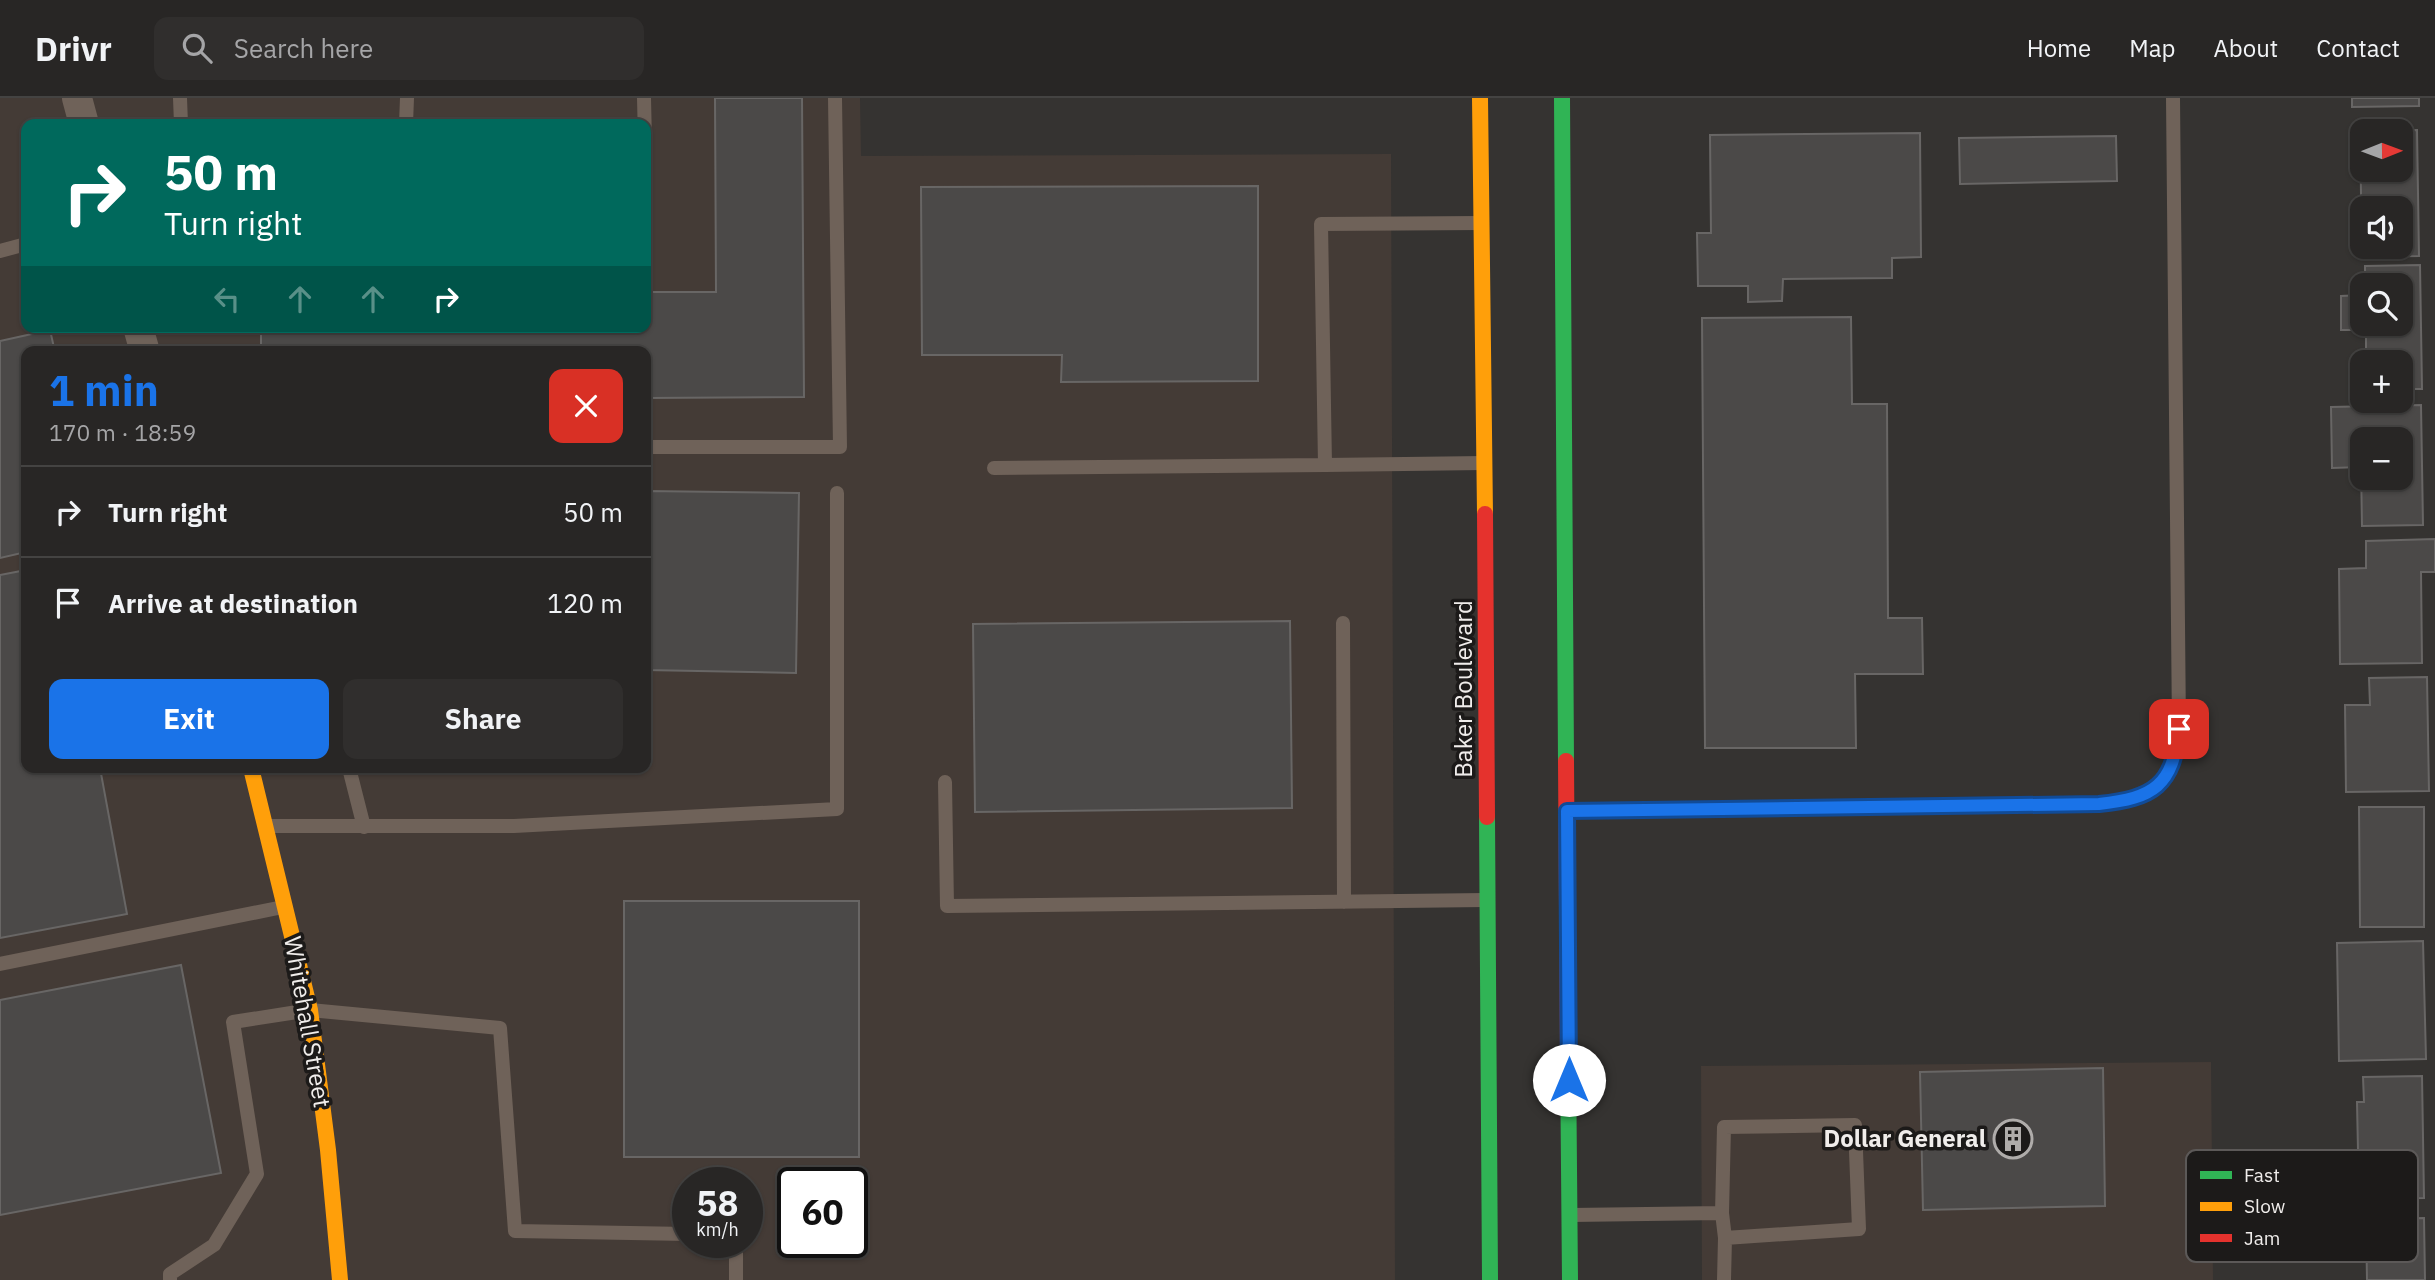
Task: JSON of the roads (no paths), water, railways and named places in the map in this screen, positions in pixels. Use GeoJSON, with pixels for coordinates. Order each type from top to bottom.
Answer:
{"type":"FeatureCollection","features":[{"type":"Feature","properties":{"kind":"main road","name":"Baker Boulevard"},"geometry":{"type":"LineString","coordinates":[[1480,98],[1490,1280]]}},
{"type":"Feature","properties":{"kind":"main road"},"geometry":{"type":"LineString","coordinates":[[1562,98],[1570,1280]]}},
{"type":"Feature","properties":{"kind":"main road","name":"Whitehall Street"},"geometry":{"type":"LineString","coordinates":[[252,773],[310,1010],[328,1150],[340,1280]]}},
{"type":"Feature","properties":{"kind":"street"},"geometry":{"type":"LineString","coordinates":[[77,98],[83,119]]}},
{"type":"Feature","properties":{"kind":"lane"},"geometry":{"type":"LineString","coordinates":[[180,98],[181,119]]}},
{"type":"Feature","properties":{"kind":"lane"},"geometry":{"type":"LineString","coordinates":[[406,119],[407,98]]}},
{"type":"Feature","properties":{"kind":"lane"},"geometry":{"type":"LineString","coordinates":[[644,98],[646,119]]}},
{"type":"Feature","properties":{"kind":"lane"},"geometry":{"type":"LineString","coordinates":[[651,447],[840,447],[835,98]]}},
{"type":"Feature","properties":{"kind":"lane"},"geometry":{"type":"LineString","coordinates":[[1567,811],[2099,804],[2140,798],[2157,788],[2169,772],[2177,750],[2179,729],[2173,98]]}},
{"type":"Feature","properties":{"kind":"lane"},"geometry":{"type":"LineString","coordinates":[[1325,465],[1321,224],[1483,223]]}},
{"type":"Feature","properties":{"kind":"lane"},"geometry":{"type":"LineString","coordinates":[[0,251],[21,245]]}},
{"type":"Feature","properties":{"kind":"lane"},"geometry":{"type":"LineString","coordinates":[[994,468],[1485,463]]}},
{"type":"Feature","properties":{"kind":"lane"},"geometry":{"type":"LineString","coordinates":[[265,826],[514,827],[837,809],[837,493]]}},
{"type":"Feature","properties":{"kind":"lane"},"geometry":{"type":"LineString","coordinates":[[1343,623],[1344,901]]}},
{"type":"Feature","properties":{"kind":"lane"},"geometry":{"type":"LineString","coordinates":[[350,773],[364,827]]}},
{"type":"Feature","properties":{"kind":"lane"},"geometry":{"type":"LineString","coordinates":[[945,782],[947,906],[1488,900]]}},
{"type":"Feature","properties":{"kind":"lane"},"geometry":{"type":"LineString","coordinates":[[0,964],[285,906]]}},
{"type":"Feature","properties":{"kind":"lane"},"geometry":{"type":"LineString","coordinates":[[170,1280],[170,1274],[214,1245],[257,1174],[233,1022],[310,1010],[500,1028],[515,1231],[672,1234]]}},
{"type":"Feature","properties":{"kind":"lane"},"geometry":{"type":"LineString","coordinates":[[1724,1280],[1724,1127],[1855,1125],[1859,1229],[1725,1238]]}},
{"type":"Feature","properties":{"kind":"lane"},"geometry":{"type":"LineString","coordinates":[[1570,1215],[1722,1213]]}},
{"type":"Feature","properties":{"kind":"lane"},"geometry":{"type":"LineString","coordinates":[[736,1258],[736,1280]]}},
{"type":"Feature","properties":{"kind":"place","name":"Dollar General"},"geometry":{"type":"Point","coordinates":[2013,1139]}}]}
